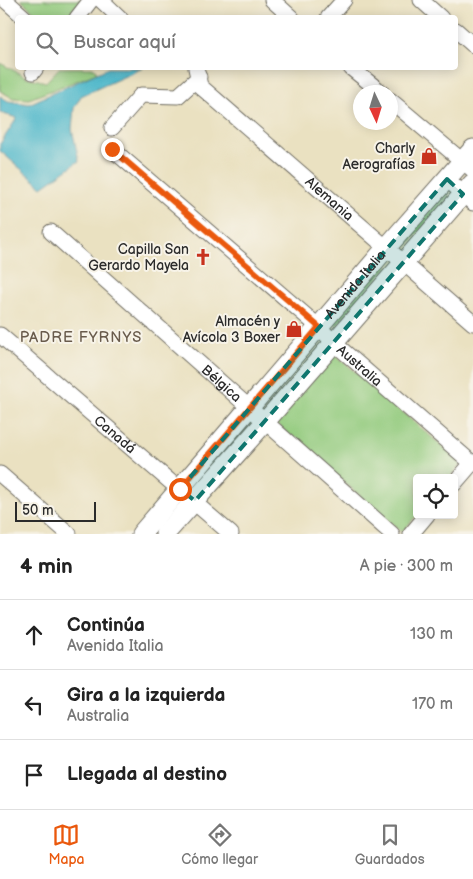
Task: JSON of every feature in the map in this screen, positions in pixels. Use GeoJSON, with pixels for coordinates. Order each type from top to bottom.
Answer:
{"type":"FeatureCollection","features":[{"type":"Feature","properties":{"kind":"main road","name":"Avenida Italia"},"geometry":{"type":"LineString","coordinates":[[166,534],[188,495],[250,408],[386,248],[447,180],[470,160]]}},
{"type":"Feature","properties":{"kind":"main road","name":"Avenida Italia"},"geometry":{"type":"LineString","coordinates":[[141,534],[188,495],[266,422],[404,263],[470,193]]}},
{"type":"Feature","properties":{"kind":"street"},"geometry":{"type":"LineString","coordinates":[[4,0],[22,15]]}},
{"type":"Feature","properties":{"kind":"street"},"geometry":{"type":"LineString","coordinates":[[78,15],[91,0]]}},
{"type":"Feature","properties":{"kind":"street"},"geometry":{"type":"LineString","coordinates":[[101,0],[117,15]]}},
{"type":"Feature","properties":{"kind":"street"},"geometry":{"type":"LineString","coordinates":[[272,0],[289,15]]}},
{"type":"Feature","properties":{"kind":"street"},"geometry":{"type":"LineString","coordinates":[[331,15],[344,0]]}},
{"type":"Feature","properties":{"kind":"street"},"geometry":{"type":"LineString","coordinates":[[420,0],[438,15]]}},
{"type":"Feature","properties":{"kind":"street"},"geometry":{"type":"LineString","coordinates":[[458,32],[473,45]]}},
{"type":"Feature","properties":{"kind":"street"},"geometry":{"type":"LineString","coordinates":[[354,70],[372,85]]}},
{"type":"Feature","properties":{"kind":"street"},"geometry":{"type":"LineString","coordinates":[[112,128],[141,95],[178,96],[198,72]]}},
{"type":"Feature","properties":{"kind":"street","name":"Alemania"},"geometry":{"type":"LineString","coordinates":[[198,72],[200,86],[473,323]]}},
{"type":"Feature","properties":{"kind":"street"},"geometry":{"type":"LineString","coordinates":[[398,106],[470,160]]}},
{"type":"Feature","properties":{"kind":"street","name":"Australia"},"geometry":{"type":"LineString","coordinates":[[112,149],[319,327],[334,343],[473,463]]}},
{"type":"Feature","properties":{"kind":"street"},"geometry":{"type":"LineString","coordinates":[[447,180],[470,193]]}},
{"type":"Feature","properties":{"kind":"street","name":"Bélgica"},"geometry":{"type":"LineString","coordinates":[[51,232],[392,534]]}},
{"type":"Feature","properties":{"kind":"street","name":"Canadá"},"geometry":{"type":"LineString","coordinates":[[0,335],[231,534]]}},
{"type":"Feature","properties":{"kind":"street"},"geometry":{"type":"LineString","coordinates":[[458,480],[473,463]]}},
{"type":"Feature","properties":{"kind":"street"},"geometry":{"type":"LineString","coordinates":[[0,474],[69,534]]}},
{"type":"Feature","properties":{"kind":"street"},"geometry":{"type":"LineString","coordinates":[[411,534],[424,519]]}},
{"type":"Feature","properties":{"kind":"highlighted area"},"geometry":{"type":"Polygon","coordinates":[[[447,179],[463,194],[195,501],[180,489],[447,179]]]}},
{"type":"Feature","properties":{"kind":"green space"},"geometry":{"type":"Polygon","coordinates":[[[21,0],[81,0],[69,15],[38,15],[21,0]]]}},
{"type":"Feature","properties":{"kind":"green space"},"geometry":{"type":"Polygon","coordinates":[[[0,63],[26,77],[46,82],[57,70],[95,70],[97,73],[29,99],[13,98],[0,91],[0,63]]]}},
{"type":"Feature","properties":{"kind":"green space"},"geometry":{"type":"Polygon","coordinates":[[[446,192],[449,197],[406,246],[402,244],[401,242],[446,192]]]}},
{"type":"Feature","properties":{"kind":"green space"},"geometry":{"type":"Polygon","coordinates":[[[384,262],[387,267],[337,325],[333,323],[384,262]]]}},
{"type":"Feature","properties":{"kind":"green space"},"geometry":{"type":"Polygon","coordinates":[[[333,353],[462,463],[452,474],[413,474],[413,519],[402,532],[273,421],[333,353]]]}},
{"type":"Feature","properties":{"kind":"water"},"geometry":{"type":"Polygon","coordinates":[[[104,70],[139,70],[81,96],[74,108],[72,129],[79,161],[42,187],[0,151],[0,144],[17,118],[0,113],[0,96],[8,101],[29,104],[104,70]]]}},
{"type":"Feature","properties":{"kind":"place","name":"Charly Aerografías"},"geometry":{"type":"Point","coordinates":[429,156]}},
{"type":"Feature","properties":{"kind":"place","name":"Capilla San Gerardo Mayela"},"geometry":{"type":"Point","coordinates":[203,257]}},
{"type":"Feature","properties":{"kind":"place","name":"Almacén y Avícola 3 Boxer"},"geometry":{"type":"Point","coordinates":[294,329]}},
{"type":"Feature","properties":{"kind":"district","name":"PADRE FYRNYS"},"geometry":{"type":"Point","coordinates":[81,337]}},
{"type":"Feature","properties":{"kind":"route"},"geometry":{"type":"LineString","coordinates":[[112,149],[319,327],[180,489]]}}]}
